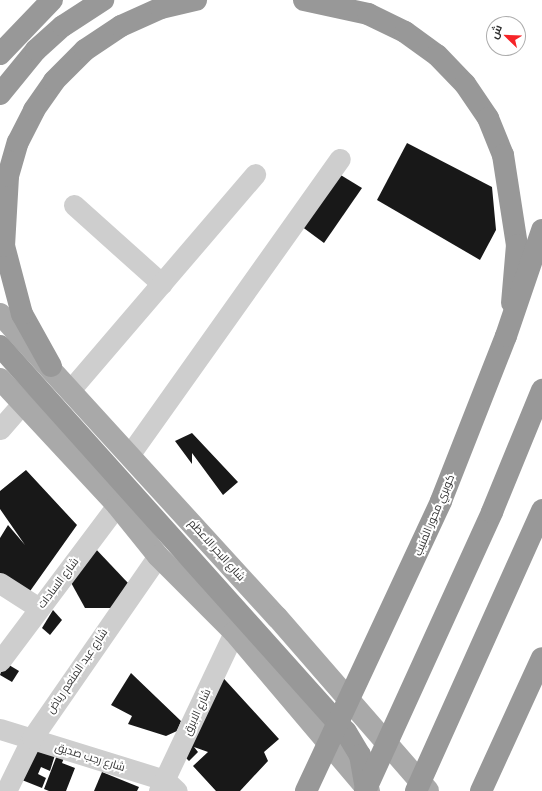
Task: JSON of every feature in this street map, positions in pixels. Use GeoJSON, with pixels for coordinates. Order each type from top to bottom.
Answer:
{"type":"FeatureCollection","features":[{"type":"Feature","properties":{"kind":"highway"},"geometry":{"type":"LineString","coordinates":[[0,54],[52,0]]}},
{"type":"Feature","properties":{"kind":"highway"},"geometry":{"type":"LineString","coordinates":[[0,94],[36,50],[63,26],[104,0]]}},
{"type":"Feature","properties":{"kind":"highway"},"geometry":{"type":"LineString","coordinates":[[50,366],[22,314],[4,246],[8,176],[18,142],[34,110],[54,81],[84,50],[121,26],[161,8],[196,0]]}},
{"type":"Feature","properties":{"kind":"highway"},"geometry":{"type":"LineString","coordinates":[[304,0],[368,14],[405,32],[438,55],[465,84],[488,118],[503,155],[517,245],[514,291],[506,336]]}},
{"type":"Feature","properties":{"kind":"highway","name":"كوبري محور المنيب"},"geometry":{"type":"LineString","coordinates":[[306,791],[441,501],[506,336],[542,230]]}},
{"type":"Feature","properties":{"kind":"highway"},"geometry":{"type":"LineString","coordinates":[[6,353],[346,732],[360,755],[366,790]]}},
{"type":"Feature","properties":{"kind":"highway"},"geometry":{"type":"LineString","coordinates":[[366,790],[492,512],[542,390]]}},
{"type":"Feature","properties":{"kind":"highway"},"geometry":{"type":"LineString","coordinates":[[416,791],[542,510]]}},
{"type":"Feature","properties":{"kind":"highway"},"geometry":{"type":"LineString","coordinates":[[481,791],[542,658]]}},
{"type":"Feature","properties":{"kind":"highway"},"geometry":{"type":"LineString","coordinates":[[523,700],[542,682]]}},
{"type":"Feature","properties":{"kind":"main road","name":"شارع البحر الاعظم"},"geometry":{"type":"LineString","coordinates":[[0,314],[72,389],[428,791]]}},
{"type":"Feature","properties":{"kind":"main road"},"geometry":{"type":"LineString","coordinates":[[0,379],[117,505],[158,556],[234,632],[366,790]]}},
{"type":"Feature","properties":{"kind":"street"},"geometry":{"type":"LineString","coordinates":[[130,454],[340,159]]}},
{"type":"Feature","properties":{"kind":"street"},"geometry":{"type":"LineString","coordinates":[[72,389],[255,174]]}},
{"type":"Feature","properties":{"kind":"street"},"geometry":{"type":"LineString","coordinates":[[74,205],[162,284]]}},
{"type":"Feature","properties":{"kind":"street"},"geometry":{"type":"LineString","coordinates":[[0,429],[23,403]]}},
{"type":"Feature","properties":{"kind":"street","name":"شارع السادات"},"geometry":{"type":"LineString","coordinates":[[1,659],[117,505]]}},
{"type":"Feature","properties":{"kind":"street","name":"شارع عبد المنعم رياض"},"geometry":{"type":"LineString","coordinates":[[6,791],[32,738],[158,556]]}},
{"type":"Feature","properties":{"kind":"street"},"geometry":{"type":"LineString","coordinates":[[0,583],[39,608]]}},
{"type":"Feature","properties":{"kind":"street","name":"شارع الابرق"},"geometry":{"type":"LineString","coordinates":[[167,787],[234,632]]}},
{"type":"Feature","properties":{"kind":"street","name":"شارع رجب صديق"},"geometry":{"type":"LineString","coordinates":[[0,729],[32,738],[167,787]]}},
{"type":"Feature","properties":{"kind":"building"},"geometry":{"type":"Polygon","coordinates":[[[407,143],[492,187],[496,230],[480,260],[377,200],[407,143]]]}},
{"type":"Feature","properties":{"kind":"building"},"geometry":{"type":"Polygon","coordinates":[[[339,174],[362,188],[324,243],[301,226],[339,174]]]}},
{"type":"Feature","properties":{"kind":"building"},"geometry":{"type":"Polygon","coordinates":[[[192,433],[238,482],[223,495],[192,453],[192,464],[175,441],[192,433]]]}},
{"type":"Feature","properties":{"kind":"building"},"geometry":{"type":"Polygon","coordinates":[[[26,470],[77,525],[28,594],[0,576],[0,538],[8,525],[25,545],[0,509],[0,491],[26,470]]]}},
{"type":"Feature","properties":{"kind":"building"},"geometry":{"type":"Polygon","coordinates":[[[93,546],[128,583],[112,608],[85,608],[69,579],[93,546]]]}},
{"type":"Feature","properties":{"kind":"building"},"geometry":{"type":"Polygon","coordinates":[[[53,610],[62,620],[50,635],[42,628],[53,610]]]}},
{"type":"Feature","properties":{"kind":"building"},"geometry":{"type":"Polygon","coordinates":[[[4,662],[19,671],[12,682],[0,675],[4,662]]]}},
{"type":"Feature","properties":{"kind":"building"},"geometry":{"type":"Polygon","coordinates":[[[216,670],[279,739],[264,752],[268,761],[240,791],[216,791],[193,766],[208,752],[194,747],[198,752],[189,761],[181,753],[216,670]]]}},
{"type":"Feature","properties":{"kind":"building"},"geometry":{"type":"Polygon","coordinates":[[[131,673],[181,721],[177,731],[166,736],[128,724],[132,716],[111,705],[131,673]]]}},
{"type":"Feature","properties":{"kind":"building"},"geometry":{"type":"Polygon","coordinates":[[[30,745],[55,755],[50,771],[41,767],[38,774],[46,778],[42,788],[17,778],[30,745]]]}},
{"type":"Feature","properties":{"kind":"building"},"geometry":{"type":"Polygon","coordinates":[[[57,755],[64,758],[62,763],[75,768],[66,791],[49,791],[44,789],[57,755]]]}},
{"type":"Feature","properties":{"kind":"building"},"geometry":{"type":"Polygon","coordinates":[[[102,772],[139,787],[137,791],[94,791],[102,772]]]}}]}
